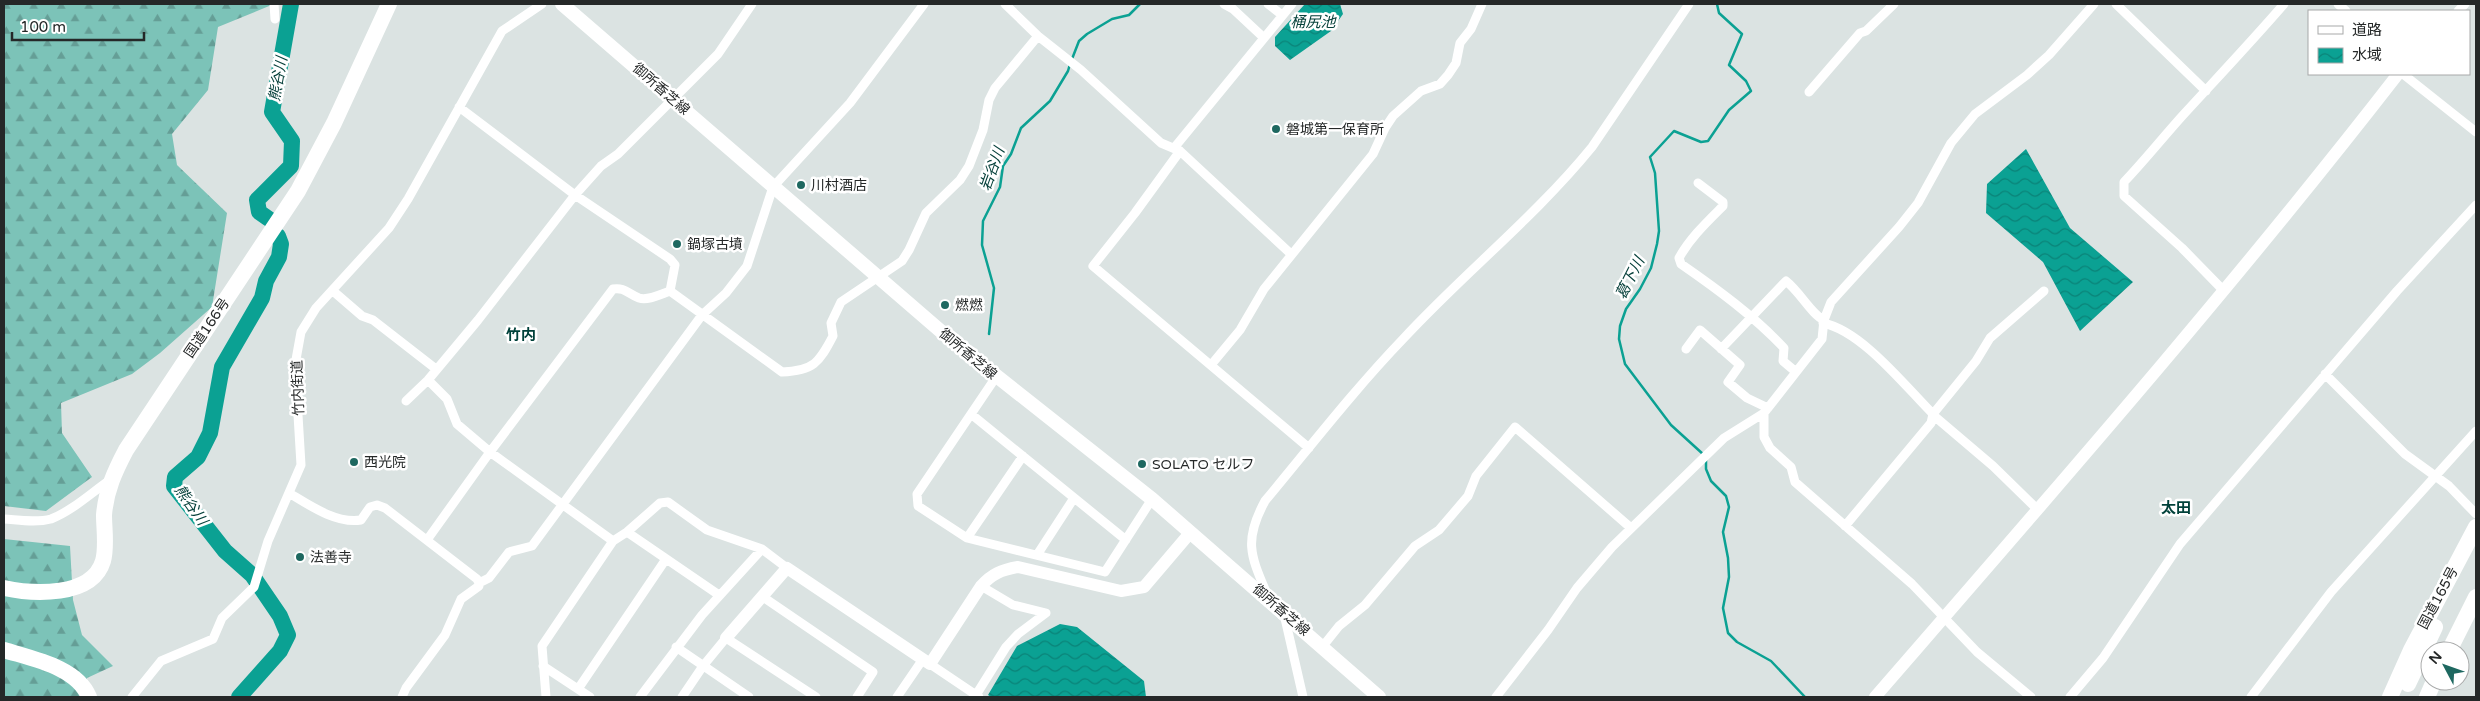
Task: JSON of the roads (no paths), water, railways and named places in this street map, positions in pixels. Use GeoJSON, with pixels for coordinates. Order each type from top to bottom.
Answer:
{"type":"FeatureCollection","features":[{"type":"Feature","properties":{"kind":"highway","name":"国道166号"},"geometry":{"type":"LineString","coordinates":[[4,588],[28,593],[57,592],[83,584],[95,573],[103,561],[104,512],[110,480],[126,450],[298,192],[334,123],[389,4]]}},
{"type":"Feature","properties":{"kind":"highway","name":"国道165号"},"geometry":{"type":"LineString","coordinates":[[2390,697],[2411,650],[2476,527]]}},
{"type":"Feature","properties":{"kind":"highway"},"geometry":{"type":"LineString","coordinates":[[2402,697],[2449,597],[2476,548]]}},
{"type":"Feature","properties":{"kind":"highway"},"geometry":{"type":"LineString","coordinates":[[2454,641],[2476,597]]}},
{"type":"Feature","properties":{"kind":"highway"},"geometry":{"type":"LineString","coordinates":[[4,650],[37,660],[74,677],[85,687],[89,697]]}},
{"type":"Feature","properties":{"kind":"main road","name":"御所香芝線"},"geometry":{"type":"LineString","coordinates":[[562,4],[996,377],[1152,499],[1283,611],[1379,697]]}},
{"type":"Feature","properties":{"kind":"street"},"geometry":{"type":"LineString","coordinates":[[274,4],[275,19]]}},
{"type":"Feature","properties":{"kind":"street","name":"竹内街道"},"geometry":{"type":"LineString","coordinates":[[132,697],[161,661],[213,640],[222,618],[255,584],[268,541],[301,465],[295,365],[302,332],[316,308],[390,228],[502,31],[542,4]]}},
{"type":"Feature","properties":{"kind":"street"},"geometry":{"type":"LineString","coordinates":[[406,401],[428,380],[600,166],[618,154],[718,54],[752,4]]}},
{"type":"Feature","properties":{"kind":"street"},"geometry":{"type":"LineString","coordinates":[[402,697],[406,688],[445,635],[461,599],[478,586],[479,583],[488,578],[509,552],[532,546],[702,316],[726,293],[747,266],[773,187],[850,103],[924,4]]}},
{"type":"Feature","properties":{"kind":"street"},"geometry":{"type":"LineString","coordinates":[[1005,4],[1038,36],[1081,70],[1162,142],[1177,149],[1291,254]]}},
{"type":"Feature","properties":{"kind":"street"},"geometry":{"type":"LineString","coordinates":[[1224,4],[1233,9],[1263,37]]}},
{"type":"Feature","properties":{"kind":"street"},"geometry":{"type":"LineString","coordinates":[[1268,4],[1282,15]]}},
{"type":"Feature","properties":{"kind":"street"},"geometry":{"type":"LineString","coordinates":[[1292,4],[1263,37],[1177,149],[1135,213],[1093,266],[1310,448]]}},
{"type":"Feature","properties":{"kind":"street"},"geometry":{"type":"LineString","coordinates":[[1211,364],[1240,330],[1264,289],[1291,254],[1373,154],[1385,128],[1394,116],[1421,91],[1440,84],[1448,75],[1456,63],[1460,44],[1471,28],[1482,4]]}},
{"type":"Feature","properties":{"kind":"street"},"geometry":{"type":"LineString","coordinates":[[1269,599],[1252,559],[1251,537],[1254,521],[1265,501],[1401,340],[1576,167],[1592,147],[1689,4]]}},
{"type":"Feature","properties":{"kind":"street"},"geometry":{"type":"LineString","coordinates":[[1809,92],[1860,33],[1866,31],[1894,4]]}},
{"type":"Feature","properties":{"kind":"street"},"geometry":{"type":"LineString","coordinates":[[1496,697],[1548,630],[1577,588],[1631,528],[1724,438],[1766,410],[1822,339],[1824,322],[1831,302],[1899,227],[1918,203],[1951,143],[1975,114],[2049,55],[2094,4]]}},
{"type":"Feature","properties":{"kind":"street"},"geometry":{"type":"LineString","coordinates":[[2116,4],[2206,91]]}},
{"type":"Feature","properties":{"kind":"street"},"geometry":{"type":"LineString","coordinates":[[2223,290],[2182,248],[2124,196],[2124,182],[2155,151],[2284,4]]}},
{"type":"Feature","properties":{"kind":"street"},"geometry":{"type":"LineString","coordinates":[[670,292],[782,372],[802,371],[815,364],[833,336],[831,323],[842,302],[902,261],[926,213],[960,180],[969,166],[983,130],[989,100],[995,88],[1038,36]]}},
{"type":"Feature","properties":{"kind":"street"},"geometry":{"type":"LineString","coordinates":[[1875,697],[2038,510],[2223,290],[2338,152],[2397,75]]}},
{"type":"Feature","properties":{"kind":"street"},"geometry":{"type":"LineString","coordinates":[[2404,75],[2476,132]]}},
{"type":"Feature","properties":{"kind":"street"},"geometry":{"type":"LineString","coordinates":[[459,107],[575,195],[670,259],[676,265],[670,292]]}},
{"type":"Feature","properties":{"kind":"street"},"geometry":{"type":"LineString","coordinates":[[1698,183],[1719,198],[1723,202],[1723,206],[1704,224],[1682,253],[1679,258],[1681,264],[1726,296],[1749,317],[1767,329],[1784,348],[1783,361],[1796,372]]}},
{"type":"Feature","properties":{"kind":"street"},"geometry":{"type":"LineString","coordinates":[[2070,697],[2103,658],[2180,544],[2397,290],[2476,205]]}},
{"type":"Feature","properties":{"kind":"street"},"geometry":{"type":"LineString","coordinates":[[1721,349],[1749,317],[1786,281],[1806,299],[1817,317],[1824,322],[1837,326],[1871,350],[1933,414],[1993,466],[2038,510]]}},
{"type":"Feature","properties":{"kind":"street"},"geometry":{"type":"LineString","coordinates":[[427,540],[490,452],[613,289],[621,288],[640,298],[654,297],[670,292]]}},
{"type":"Feature","properties":{"kind":"street"},"geometry":{"type":"LineString","coordinates":[[333,291],[362,316],[374,320],[436,369]]}},
{"type":"Feature","properties":{"kind":"street"},"geometry":{"type":"LineString","coordinates":[[1845,526],[1931,423],[1933,414],[1976,361],[1990,338],[2044,291]]}},
{"type":"Feature","properties":{"kind":"street"},"geometry":{"type":"LineString","coordinates":[[1686,348],[1700,330],[1740,365],[1728,382],[1747,398],[1766,410]]}},
{"type":"Feature","properties":{"kind":"street"},"geometry":{"type":"LineString","coordinates":[[2325,374],[2405,454],[2449,486],[2476,514]]}},
{"type":"Feature","properties":{"kind":"street"},"geometry":{"type":"LineString","coordinates":[[996,377],[918,494],[918,506],[967,538],[1105,572],[1152,499]]}},
{"type":"Feature","properties":{"kind":"street"},"geometry":{"type":"LineString","coordinates":[[428,380],[446,398],[457,424],[490,452],[556,502],[563,504],[613,541]]}},
{"type":"Feature","properties":{"kind":"street"},"geometry":{"type":"LineString","coordinates":[[1766,410],[1764,437],[1770,448],[1791,467],[1795,482],[1912,584],[1977,652],[2031,697]]}},
{"type":"Feature","properties":{"kind":"street"},"geometry":{"type":"LineString","coordinates":[[971,414],[1126,540]]}},
{"type":"Feature","properties":{"kind":"street"},"geometry":{"type":"LineString","coordinates":[[1323,646],[1339,626],[1365,605],[1416,546],[1439,530],[1468,496],[1476,476],[1515,427],[1631,528]]}},
{"type":"Feature","properties":{"kind":"street"},"geometry":{"type":"LineString","coordinates":[[2252,697],[2331,592],[2436,478],[2476,431]]}},
{"type":"Feature","properties":{"kind":"street"},"geometry":{"type":"LineString","coordinates":[[967,538],[1023,456]]}},
{"type":"Feature","properties":{"kind":"street"},"geometry":{"type":"LineString","coordinates":[[4,519],[33,521],[50,519],[66,512],[110,480]]}},
{"type":"Feature","properties":{"kind":"street"},"geometry":{"type":"LineString","coordinates":[[289,493],[321,511],[351,522],[360,520],[370,507],[377,505],[385,508],[477,579],[479,583]]}},
{"type":"Feature","properties":{"kind":"street"},"geometry":{"type":"LineString","coordinates":[[1037,555],[1074,498]]}},
{"type":"Feature","properties":{"kind":"street"},"geometry":{"type":"LineString","coordinates":[[546,697],[542,646],[613,541],[627,532],[660,503],[668,502],[707,530],[762,549],[787,568],[977,696],[1006,647],[1018,634],[1046,613],[1013,605],[981,586]]}},
{"type":"Feature","properties":{"kind":"street"},"geometry":{"type":"LineString","coordinates":[[627,532],[719,595]]}},
{"type":"Feature","properties":{"kind":"street"},"geometry":{"type":"LineString","coordinates":[[897,697],[926,662],[991,575],[1002,570],[1018,567],[1121,591],[1135,590],[1144,587],[1190,533]]}},
{"type":"Feature","properties":{"kind":"street"},"geometry":{"type":"LineString","coordinates":[[640,697],[676,647],[719,595],[762,549]]}},
{"type":"Feature","properties":{"kind":"street"},"geometry":{"type":"LineString","coordinates":[[578,689],[666,559]]}},
{"type":"Feature","properties":{"kind":"street"},"geometry":{"type":"LineString","coordinates":[[683,697],[703,666],[787,568]]}},
{"type":"Feature","properties":{"kind":"street"},"geometry":{"type":"LineString","coordinates":[[763,597],[874,672],[857,697]]}},
{"type":"Feature","properties":{"kind":"street"},"geometry":{"type":"LineString","coordinates":[[1283,611],[1303,697]]}},
{"type":"Feature","properties":{"kind":"street"},"geometry":{"type":"LineString","coordinates":[[726,638],[816,697]]}},
{"type":"Feature","properties":{"kind":"street"},"geometry":{"type":"LineString","coordinates":[[676,647],[749,697]]}},
{"type":"Feature","properties":{"kind":"street"},"geometry":{"type":"LineString","coordinates":[[543,666],[590,697]]}},
{"type":"Feature","properties":{"kind":"water","name":"桶尻池"},"geometry":{"type":"Polygon","coordinates":[[[1305,4],[1340,4],[1343,14],[1331,31],[1290,60],[1275,46],[1275,37],[1305,4]]]}},
{"type":"Feature","properties":{"kind":"water"},"geometry":{"type":"Polygon","coordinates":[[[2026,149],[2070,228],[2133,282],[2080,331],[2043,262],[1986,213],[1987,184],[2026,149]]]}},
{"type":"Feature","properties":{"kind":"water"},"geometry":{"type":"Polygon","coordinates":[[[1060,624],[1077,627],[1144,681],[1146,697],[991,697],[988,695],[1017,646],[1060,624]]]}},
{"type":"Feature","properties":{"kind":"waterway","name":"熊谷川"},"geometry":{"type":"LineString","coordinates":[[269,219],[259,212],[257,200],[291,166],[292,141],[272,112],[291,4]]}},
{"type":"Feature","properties":{"kind":"waterway","name":"岩谷川"},"geometry":{"type":"LineString","coordinates":[[1072,59],[1079,41],[1087,34],[1112,19],[1129,15],[1140,4]]}},
{"type":"Feature","properties":{"kind":"waterway","name":"葛下川"},"geometry":{"type":"LineString","coordinates":[[1704,455],[1671,425],[1625,364],[1619,339],[1620,326],[1626,309],[1640,289],[1651,268],[1657,244],[1659,231],[1655,173],[1650,157],[1674,131],[1701,142],[1708,141],[1729,110],[1751,91],[1746,81],[1729,65],[1742,34],[1719,13],[1717,4]]}},
{"type":"Feature","properties":{"kind":"waterway","name":"岩谷川"},"geometry":{"type":"LineString","coordinates":[[989,334],[994,288],[982,245],[983,221],[1000,187],[1003,166],[1011,154],[1021,128],[1050,101],[1068,71],[1070,64]]}},
{"type":"Feature","properties":{"kind":"waterway","name":"熊谷川"},"geometry":{"type":"LineString","coordinates":[[239,697],[280,651],[288,635],[280,616],[252,575],[225,551],[174,486],[175,477],[198,457],[210,433],[222,367],[262,298],[266,281],[279,257],[281,244],[278,236]]}},
{"type":"Feature","properties":{"kind":"waterway","name":"葛下川"},"geometry":{"type":"LineString","coordinates":[[1706,460],[1706,469],[1711,481],[1726,496],[1729,507],[1723,532],[1728,558],[1729,577],[1723,608],[1728,633],[1737,642],[1771,661],[1805,697]]}},
{"type":"Feature","properties":{"kind":"place","name":"磐城第一保育所"},"geometry":{"type":"Point","coordinates":[1276,129]}},
{"type":"Feature","properties":{"kind":"place","name":"川村酒店"},"geometry":{"type":"Point","coordinates":[801,185]}},
{"type":"Feature","properties":{"kind":"place","name":"鍋塚古墳"},"geometry":{"type":"Point","coordinates":[677,244]}},
{"type":"Feature","properties":{"kind":"place","name":"燃燃"},"geometry":{"type":"Point","coordinates":[945,305]}},
{"type":"Feature","properties":{"kind":"place","name":"西光院"},"geometry":{"type":"Point","coordinates":[354,462]}},
{"type":"Feature","properties":{"kind":"place","name":"SOLATO セルフ"},"geometry":{"type":"Point","coordinates":[1142,464]}},
{"type":"Feature","properties":{"kind":"place","name":"法善寺"},"geometry":{"type":"Point","coordinates":[300,557]}},
{"type":"Feature","properties":{"kind":"district","name":"竹内"},"geometry":{"type":"Point","coordinates":[521,335]}},
{"type":"Feature","properties":{"kind":"district","name":"太田"},"geometry":{"type":"Point","coordinates":[2176,508]}}]}
